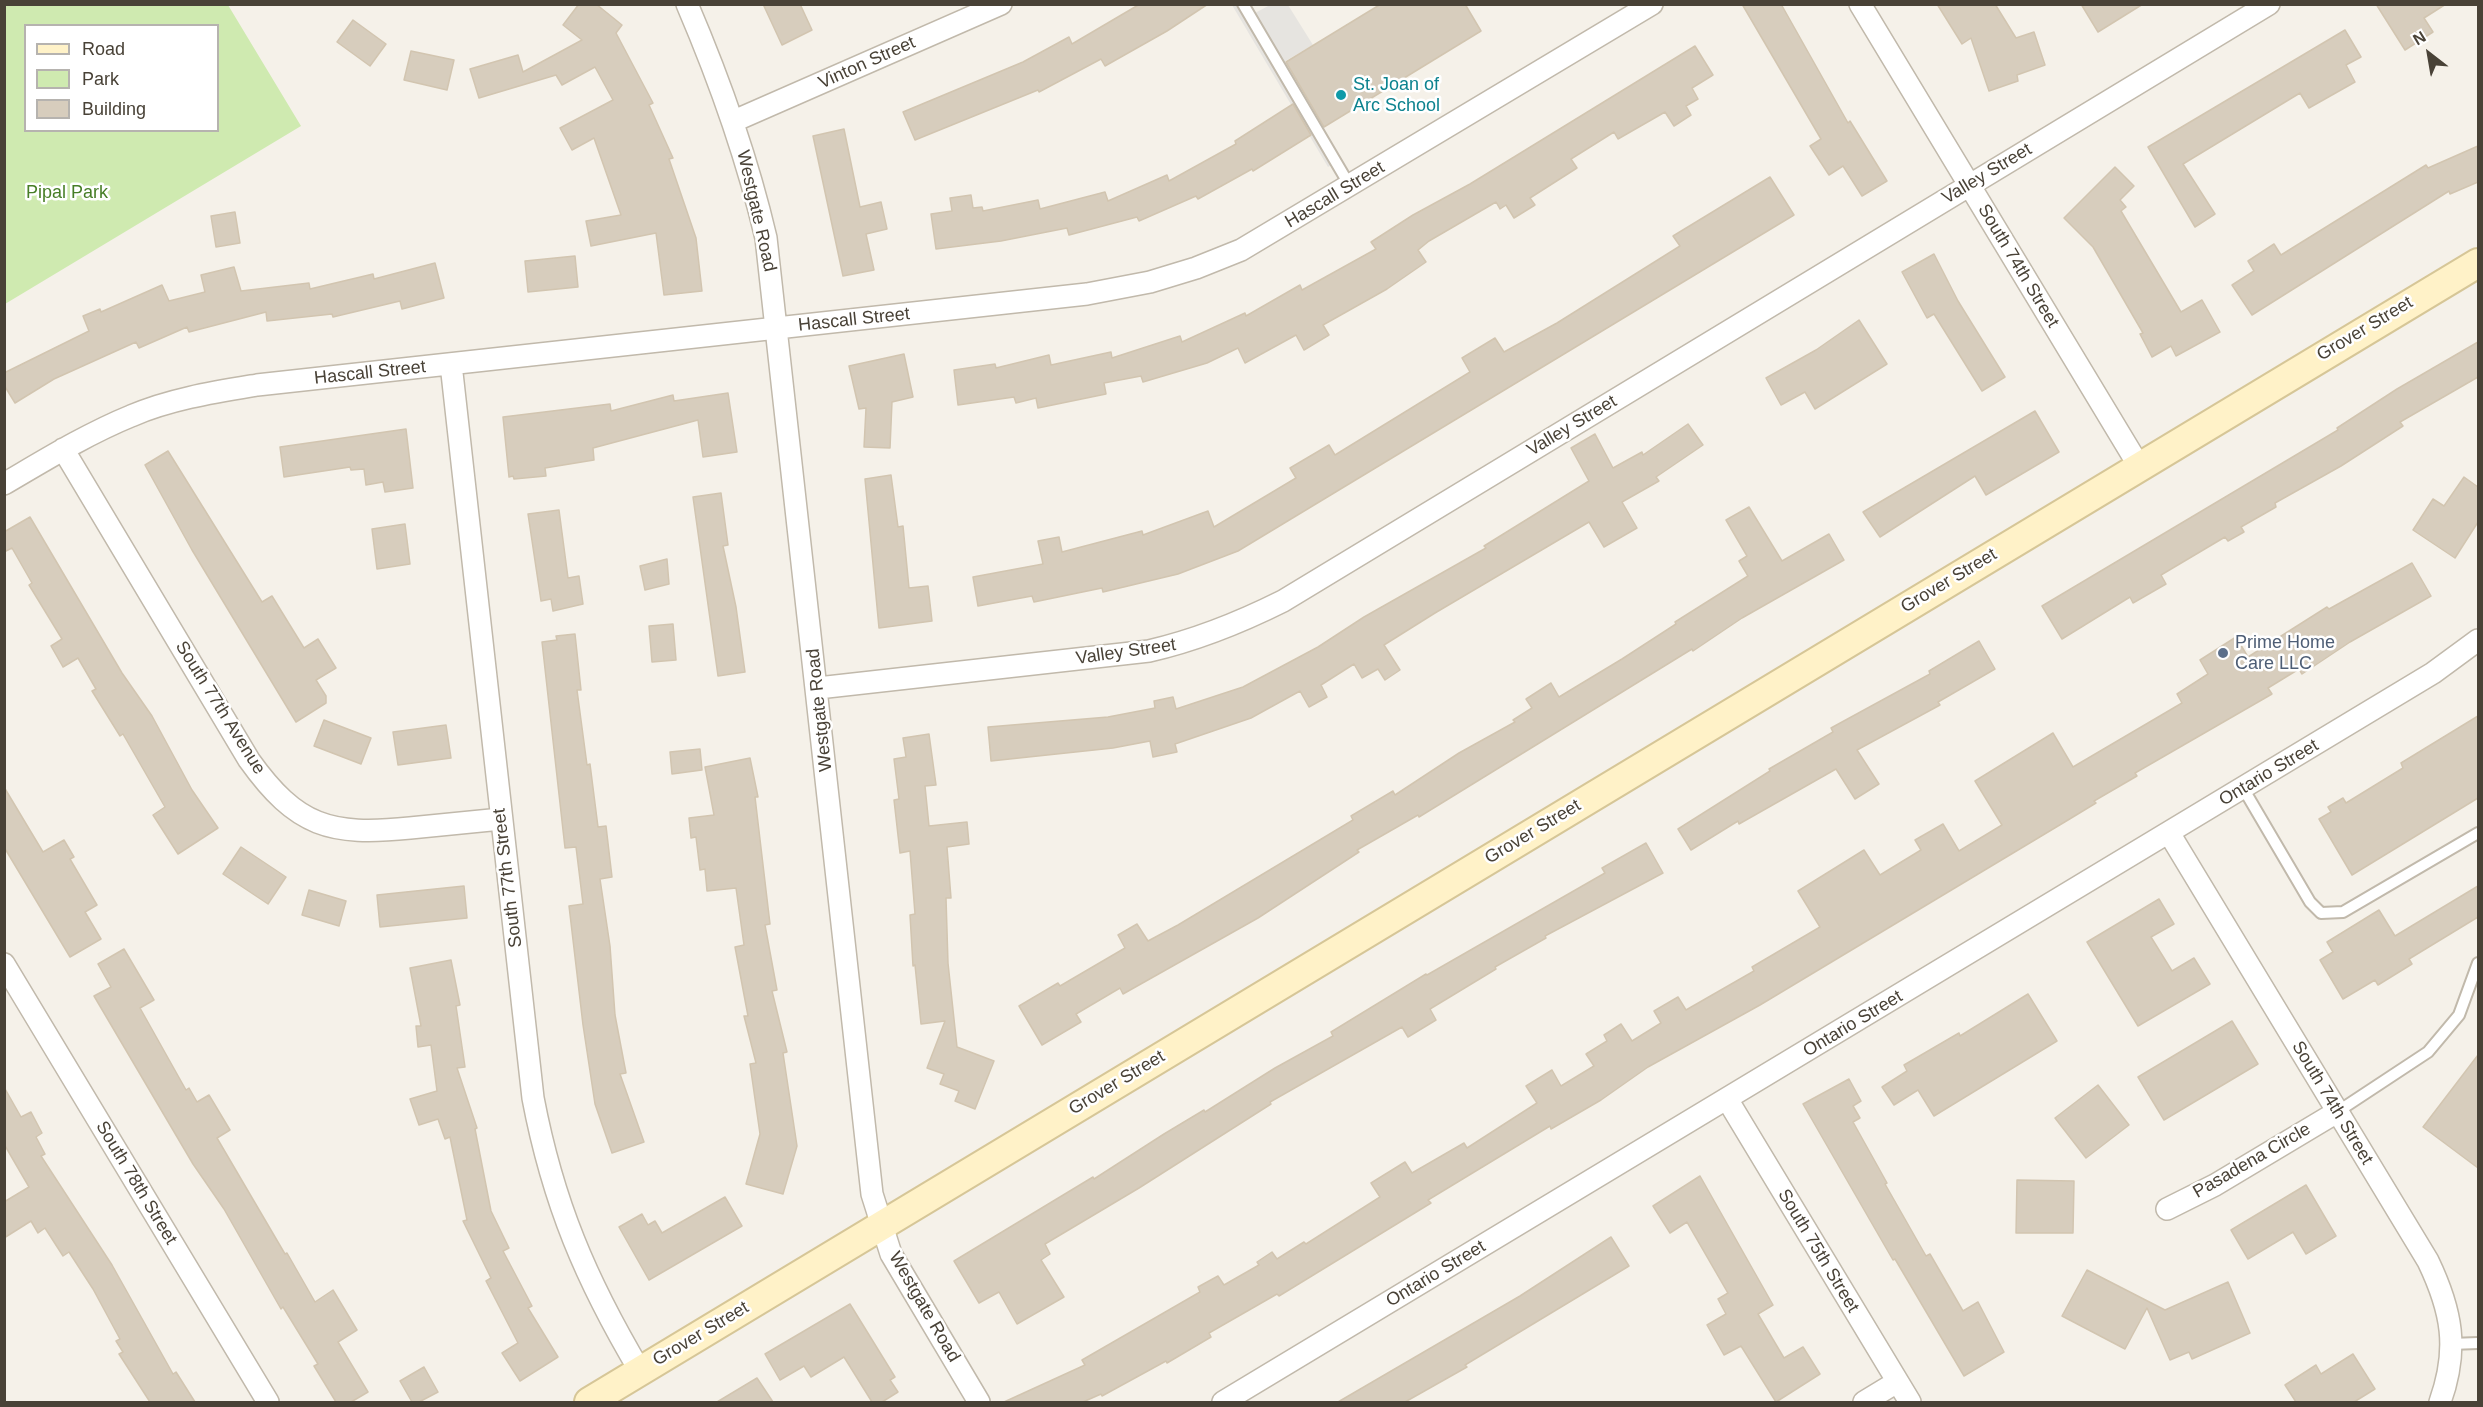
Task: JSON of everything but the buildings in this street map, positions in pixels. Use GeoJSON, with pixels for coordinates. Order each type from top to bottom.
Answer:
{"type":"FeatureCollection","features":[{"type":"Feature","properties":{"kind":"street","name":"Westgate Road"},"geometry":{"type":"LineString","coordinates":[[687,4],[734,121],[751,176],[766,238],[818,688],[872,1194],[891,1254],[979,1402]]}},
{"type":"Feature","properties":{"kind":"street","name":"Vinton Street"},"geometry":{"type":"LineString","coordinates":[[734,121],[1001,4]]}},
{"type":"Feature","properties":{"kind":"street","name":"Hascall Street"},"geometry":{"type":"LineString","coordinates":[[4,484],[63,449],[132,415],[208,394],[257,385],[1087,294],[1150,282],[1196,268],[1241,250],[1652,4]]}},
{"type":"Feature","properties":{"kind":"street","name":"South 74th Street"},"geometry":{"type":"LineString","coordinates":[[1860,4],[2139,466]]}},
{"type":"Feature","properties":{"kind":"street","name":"Valley Street"},"geometry":{"type":"LineString","coordinates":[[818,688],[1149,651],[1192,641],[1234,626],[1282,601],[2269,4]]}},
{"type":"Feature","properties":{"kind":"street","name":"Grover Street"},"geometry":{"type":"LineString","coordinates":[[589,1402],[2478,262]]}},
{"type":"Feature","properties":{"kind":"street","name":"South 77th Street"},"geometry":{"type":"LineString","coordinates":[[451,364],[533,1098],[544,1155],[560,1206],[582,1263],[605,1311],[640,1371]]}},
{"type":"Feature","properties":{"kind":"street","name":"South 77th Avenue"},"geometry":{"type":"LineString","coordinates":[[63,449],[249,760],[266,784],[284,801],[320,823],[365,832],[501,819]]}},
{"type":"Feature","properties":{"kind":"street","name":"Ontario Street"},"geometry":{"type":"LineString","coordinates":[[1223,1402],[2433,673],[2478,640]]}},
{"type":"Feature","properties":{"kind":"street","name":"South 74th Street"},"geometry":{"type":"LineString","coordinates":[[2169,833],[2433,1272],[2444,1294],[2450,1321],[2451,1344],[2443,1394]]}},
{"type":"Feature","properties":{"kind":"street","name":"South 78th Street"},"geometry":{"type":"LineString","coordinates":[[4,964],[268,1402]]}},
{"type":"Feature","properties":{"kind":"street","name":"South 75th Street"},"geometry":{"type":"LineString","coordinates":[[1727,1099],[1910,1402]]}},
{"type":"Feature","properties":{"kind":"street","name":"Pasadena Circle"},"geometry":{"type":"LineString","coordinates":[[2167,1209],[2215,1185],[2337,1112]]}},
{"type":"Feature","properties":{"kind":"street"},"geometry":{"type":"LineString","coordinates":[[1864,1402],[1897,1382]]}},
{"type":"Feature","properties":{"kind":"lane"},"geometry":{"type":"LineString","coordinates":[[1243,4],[1350,186]]}},
{"type":"Feature","properties":{"kind":"lane"},"geometry":{"type":"LineString","coordinates":[[2243,788],[2310,902],[2321,913],[2343,912],[2478,833]]}},
{"type":"Feature","properties":{"kind":"lane"},"geometry":{"type":"LineString","coordinates":[[2337,1112],[2428,1052],[2459,1015],[2478,963]]}},
{"type":"Feature","properties":{"kind":"lane"},"geometry":{"type":"LineString","coordinates":[[2451,1344],[2478,1343]]}},
{"type":"Feature","properties":{"kind":"green space","name":"Pipal Park"},"geometry":{"type":"Polygon","coordinates":[[[5,4],[228,5],[301,126],[5,304],[5,4]]]}},
{"type":"Feature","properties":{"kind":"shaded area"},"geometry":{"type":"Polygon","coordinates":[[[1232,5],[1247,5],[1253,14],[1270,5],[1288,5],[1313,45],[1282,63],[1340,160],[1328,167],[1232,5]]]}},
{"type":"Feature","properties":{"kind":"place","name":"St. Joan of Arc School"},"geometry":{"type":"Point","coordinates":[1341,95]}},
{"type":"Feature","properties":{"kind":"place","name":"Prime Home Care LLC"},"geometry":{"type":"Point","coordinates":[2223,653]}}]}
